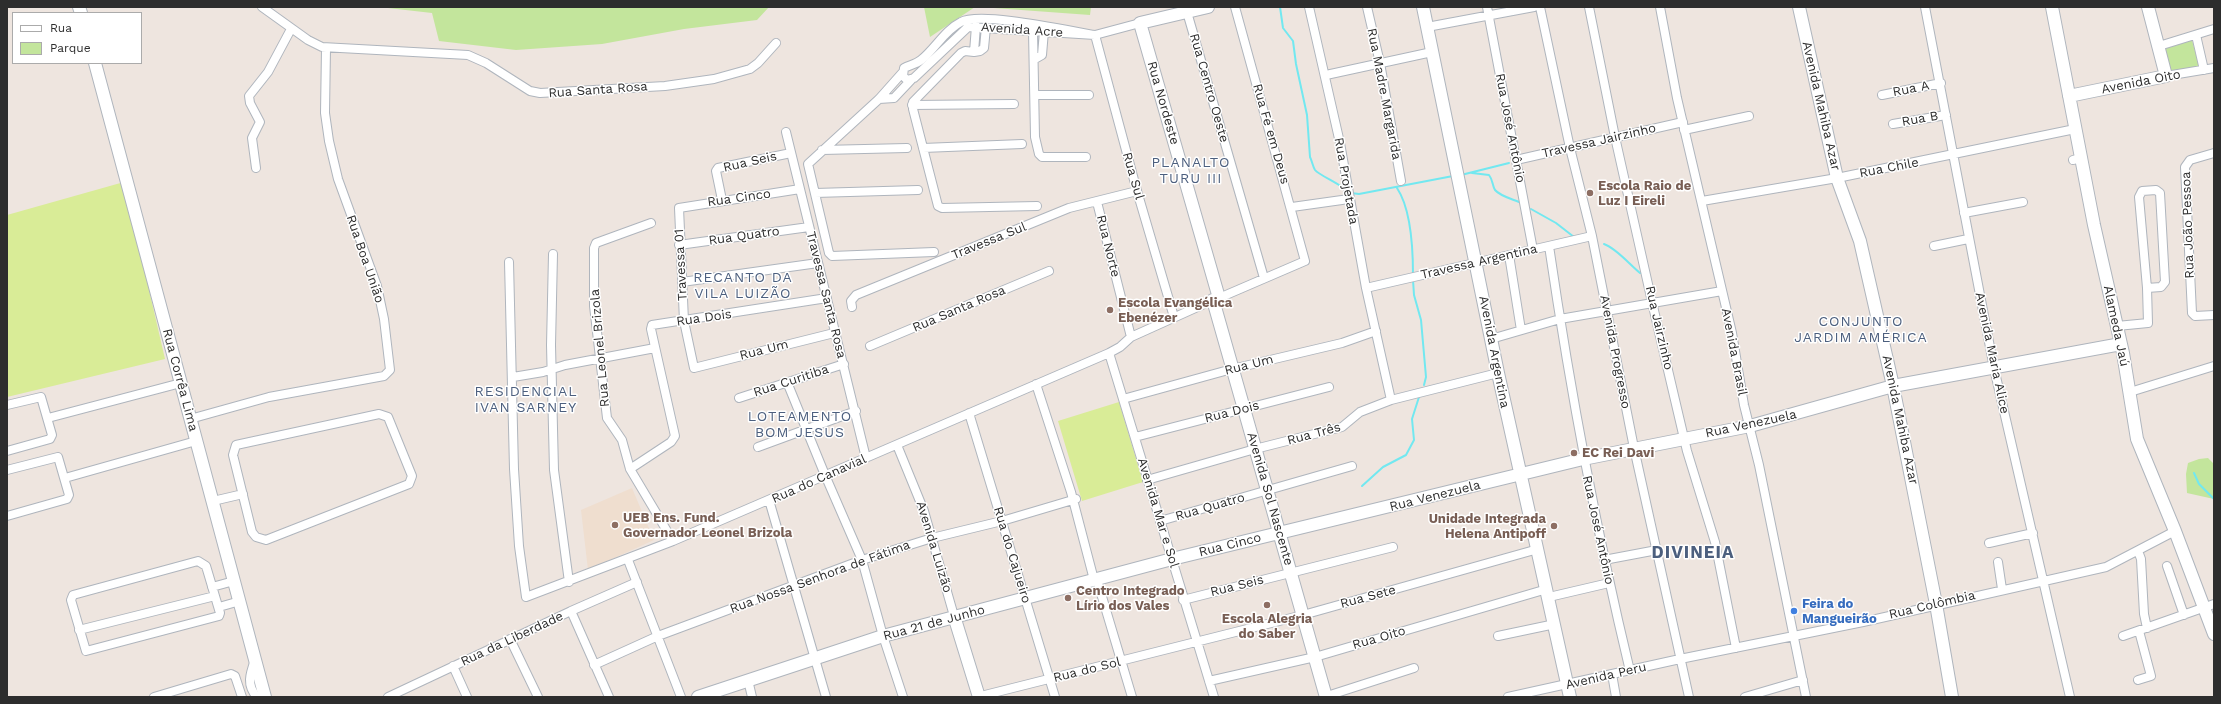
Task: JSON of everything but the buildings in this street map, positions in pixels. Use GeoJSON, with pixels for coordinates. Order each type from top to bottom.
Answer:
{"type":"FeatureCollection","features":[{"type":"Feature","properties":{"kind":"street","name":"Rua Santa Rosa"},"geometry":{"type":"LineString","coordinates":[[262,7],[308,40],[326,48],[468,55],[486,63],[530,91],[546,94],[665,86],[714,79],[750,68],[758,63],[776,43]]}},
{"type":"Feature","properties":{"kind":"street","name":"Avenida Acre"},"geometry":{"type":"LineString","coordinates":[[900,94],[912,80],[964,29],[976,26],[1095,35],[1208,7]]}},
{"type":"Feature","properties":{"kind":"street","name":"Rua Fé em Deus"},"geometry":{"type":"LineString","coordinates":[[1235,7],[1292,207],[1305,262],[1264,278]]}},
{"type":"Feature","properties":{"kind":"street","name":"Rua Projetada"},"geometry":{"type":"LineString","coordinates":[[1309,7],[1326,75],[1366,288],[1391,400]]}},
{"type":"Feature","properties":{"kind":"street","name":"Rua Madre Margarida"},"geometry":{"type":"LineString","coordinates":[[1367,7],[1380,63],[1401,181]]}},
{"type":"Feature","properties":{"kind":"street","name":"Avenida Argentina"},"geometry":{"type":"LineString","coordinates":[[1423,7],[1477,262],[1498,373],[1570,697]]}},
{"type":"Feature","properties":{"kind":"street"},"geometry":{"type":"LineString","coordinates":[[1427,26],[1488,11],[1534,7]]}},
{"type":"Feature","properties":{"kind":"street","name":"Avenida Progresso"},"geometry":{"type":"LineString","coordinates":[[1540,7],[1570,148],[1592,236],[1634,448],[1689,697]]}},
{"type":"Feature","properties":{"kind":"street","name":"Rua Jairzinho"},"geometry":{"type":"LineString","coordinates":[[1589,7],[1615,137],[1652,302],[1684,438],[1715,542],[1736,648]]}},
{"type":"Feature","properties":{"kind":"street","name":"Avenida Brasil"},"geometry":{"type":"LineString","coordinates":[[1660,7],[1683,126],[1702,201],[1722,291],[1806,697]]}},
{"type":"Feature","properties":{"kind":"street","name":"Avenida Mahiba Azar"},"geometry":{"type":"LineString","coordinates":[[1799,7],[1837,178],[1860,241],[1894,386],[1936,604],[1952,697]]}},
{"type":"Feature","properties":{"kind":"street","name":"Avenida Maria Alice"},"geometry":{"type":"LineString","coordinates":[[1925,7],[1941,83],[1968,239],[1994,368],[2070,697]]}},
{"type":"Feature","properties":{"kind":"street","name":"Alameda Jaú"},"geometry":{"type":"LineString","coordinates":[[2052,7],[2075,128],[2077,159],[2094,225],[2121,344],[2140,447],[2175,531],[2209,606],[2214,634]]}},
{"type":"Feature","properties":{"kind":"street"},"geometry":{"type":"LineString","coordinates":[[2148,7],[2166,76]]}},
{"type":"Feature","properties":{"kind":"street","name":"Rua José Antônio"},"geometry":{"type":"LineString","coordinates":[[1488,11],[1533,250]]}},
{"type":"Feature","properties":{"kind":"street","name":"Rua Centro Oeste"},"geometry":{"type":"LineString","coordinates":[[1187,12],[1264,278]]}},
{"type":"Feature","properties":{"kind":"street","name":"Avenida Acre"},"geometry":{"type":"LineString","coordinates":[[815,193],[808,164],[879,99],[907,67],[921,60],[957,24],[966,19],[981,19],[1022,23],[1095,35]]}},
{"type":"Feature","properties":{"kind":"street","name":"Rua Nordeste"},"geometry":{"type":"LineString","coordinates":[[1140,24],[1216,299]]}},
{"type":"Feature","properties":{"kind":"street"},"geometry":{"type":"LineString","coordinates":[[974,52],[976,26]]}},
{"type":"Feature","properties":{"kind":"street"},"geometry":{"type":"LineString","coordinates":[[986,27],[984,48],[980,51],[965,51],[961,53],[915,99],[912,105],[940,208],[1037,206]]}},
{"type":"Feature","properties":{"kind":"street"},"geometry":{"type":"LineString","coordinates":[[256,168],[252,138],[260,122],[250,103],[249,96],[268,72],[291,29]]}},
{"type":"Feature","properties":{"kind":"street"},"geometry":{"type":"LineString","coordinates":[[2159,46],[2214,29]]}},
{"type":"Feature","properties":{"kind":"street"},"geometry":{"type":"LineString","coordinates":[[1033,30],[1035,59],[1035,137],[1040,156],[1086,157]]}},
{"type":"Feature","properties":{"kind":"street"},"geometry":{"type":"LineString","coordinates":[[1035,59],[1042,55],[1044,31]]}},
{"type":"Feature","properties":{"kind":"street","name":"Rua Sul"},"geometry":{"type":"LineString","coordinates":[[1095,35],[1137,191],[1174,317]]}},
{"type":"Feature","properties":{"kind":"street"},"geometry":{"type":"LineString","coordinates":[[2196,35],[2204,70]]}},
{"type":"Feature","properties":{"kind":"street","name":"Rua Boa União"},"geometry":{"type":"LineString","coordinates":[[190,419],[268,398],[384,376],[390,370],[384,319],[377,286],[338,179],[328,134],[325,106],[326,48]]}},
{"type":"Feature","properties":{"kind":"street"},"geometry":{"type":"LineString","coordinates":[[1326,75],[1432,52]]}},
{"type":"Feature","properties":{"kind":"street","name":"Rua Corrêa Lima"},"geometry":{"type":"LineString","coordinates":[[94,64],[265,697]]}},
{"type":"Feature","properties":{"kind":"street","name":"Avenida Oito"},"geometry":{"type":"LineString","coordinates":[[2069,96],[2166,76],[2214,68]]}},
{"type":"Feature","properties":{"kind":"street"},"geometry":{"type":"LineString","coordinates":[[902,72],[904,78],[912,80]]}},
{"type":"Feature","properties":{"kind":"street","name":"Rua A"},"geometry":{"type":"LineString","coordinates":[[1882,95],[1941,83]]}},
{"type":"Feature","properties":{"kind":"street"},"geometry":{"type":"LineString","coordinates":[[879,99],[891,99],[900,94],[892,85]]}},
{"type":"Feature","properties":{"kind":"street"},"geometry":{"type":"LineString","coordinates":[[1035,95],[1089,95]]}},
{"type":"Feature","properties":{"kind":"street"},"geometry":{"type":"LineString","coordinates":[[912,105],[1014,104]]}},
{"type":"Feature","properties":{"kind":"street","name":"Rua B"},"geometry":{"type":"LineString","coordinates":[[1893,124],[1946,114]]}},
{"type":"Feature","properties":{"kind":"street","name":"Travessa Jairzinho"},"geometry":{"type":"LineString","coordinates":[[1516,160],[1615,137],[1749,116]]}},
{"type":"Feature","properties":{"kind":"street","name":"Rua Chile"},"geometry":{"type":"LineString","coordinates":[[1702,201],[1837,178],[1953,155],[2075,128]]}},
{"type":"Feature","properties":{"kind":"street","name":"Travessa Santa Rosa"},"geometry":{"type":"LineString","coordinates":[[786,132],[827,298],[834,333],[844,364],[856,411],[866,458]]}},
{"type":"Feature","properties":{"kind":"street"},"geometry":{"type":"LineString","coordinates":[[923,148],[1022,144]]}},
{"type":"Feature","properties":{"kind":"street"},"geometry":{"type":"LineString","coordinates":[[822,150],[907,148]]}},
{"type":"Feature","properties":{"kind":"street","name":"Rua Seis"},"geometry":{"type":"LineString","coordinates":[[722,200],[716,171],[718,168],[791,152]]}},
{"type":"Feature","properties":{"kind":"street","name":"Rua João Pessoa"},"geometry":{"type":"LineString","coordinates":[[2214,153],[2190,160],[2185,167],[2193,316],[2214,315]]}},
{"type":"Feature","properties":{"kind":"street","name":"Rua Cinco"},"geometry":{"type":"LineString","coordinates":[[679,208],[722,200],[800,189]]}},
{"type":"Feature","properties":{"kind":"street"},"geometry":{"type":"LineString","coordinates":[[918,190],[815,193],[829,253],[832,256],[934,252]]}},
{"type":"Feature","properties":{"kind":"street"},"geometry":{"type":"LineString","coordinates":[[2117,326],[2148,323],[2147,288],[2139,193],[2156,190],[2160,193],[2165,282],[2161,287],[2147,288]]}},
{"type":"Feature","properties":{"kind":"street","name":"Travessa Sul"},"geometry":{"type":"LineString","coordinates":[[852,307],[852,301],[856,295],[1069,208],[1137,191]]}},
{"type":"Feature","properties":{"kind":"street"},"geometry":{"type":"LineString","coordinates":[[1292,207],[1349,198]]}},
{"type":"Feature","properties":{"kind":"street","name":"Rua Norte"},"geometry":{"type":"LineString","coordinates":[[1097,202],[1131,337]]}},
{"type":"Feature","properties":{"kind":"street"},"geometry":{"type":"LineString","coordinates":[[1964,213],[2023,202]]}},
{"type":"Feature","properties":{"kind":"street","name":"Travessa 01"},"geometry":{"type":"LineString","coordinates":[[679,208],[679,245],[684,321],[694,368]]}},
{"type":"Feature","properties":{"kind":"street","name":"Rua Leonel Brizola"},"geometry":{"type":"LineString","coordinates":[[651,223],[600,240],[595,245],[594,306],[607,418],[622,440],[630,469],[673,541]]}},
{"type":"Feature","properties":{"kind":"street","name":"Rua Quatro"},"geometry":{"type":"LineString","coordinates":[[679,245],[809,227]]}},
{"type":"Feature","properties":{"kind":"street","name":"Travessa Argentina"},"geometry":{"type":"LineString","coordinates":[[1366,288],[1592,236]]}},
{"type":"Feature","properties":{"kind":"street"},"geometry":{"type":"LineString","coordinates":[[1934,246],[1968,239]]}},
{"type":"Feature","properties":{"kind":"street","name":"Rua José Antônio"},"geometry":{"type":"LineString","coordinates":[[1549,246],[1583,459],[1609,583],[1630,671]]}},
{"type":"Feature","properties":{"kind":"street"},"geometry":{"type":"LineString","coordinates":[[553,254],[552,369],[554,470],[569,582]]}},
{"type":"Feature","properties":{"kind":"street"},"geometry":{"type":"LineString","coordinates":[[1509,255],[1521,330]]}},
{"type":"Feature","properties":{"kind":"street"},"geometry":{"type":"LineString","coordinates":[[509,262],[513,377],[655,348],[675,436],[671,442],[630,469]]}},
{"type":"Feature","properties":{"kind":"street"},"geometry":{"type":"LineString","coordinates":[[682,282],[818,263]]}},
{"type":"Feature","properties":{"kind":"street","name":"Rua Santa Rosa"},"geometry":{"type":"LineString","coordinates":[[870,346],[1049,271]]}},
{"type":"Feature","properties":{"kind":"street"},"geometry":{"type":"LineString","coordinates":[[1109,353],[1120,347],[1131,337],[1264,278]]}},
{"type":"Feature","properties":{"kind":"street"},"geometry":{"type":"LineString","coordinates":[[1491,339],[1560,319],[1722,291]]}},
{"type":"Feature","properties":{"kind":"street","name":"Rua Dois"},"geometry":{"type":"LineString","coordinates":[[655,348],[652,326],[827,298]]}},
{"type":"Feature","properties":{"kind":"street","name":"Avenida Sol Nascente"},"geometry":{"type":"LineString","coordinates":[[1216,299],[1232,369],[1280,532],[1325,697]]}},
{"type":"Feature","properties":{"kind":"street","name":"Rua Um"},"geometry":{"type":"LineString","coordinates":[[1123,399],[1232,369],[1333,346],[1376,331]]}},
{"type":"Feature","properties":{"kind":"street","name":"Rua Um"},"geometry":{"type":"LineString","coordinates":[[694,368],[834,333]]}},
{"type":"Feature","properties":{"kind":"street","name":"Rua Venezuela"},"geometry":{"type":"LineString","coordinates":[[1382,510],[1583,459],[1750,426],[1894,386],[2121,344]]}},
{"type":"Feature","properties":{"kind":"street","name":"Rua do Canavial"},"geometry":{"type":"LineString","coordinates":[[513,377],[514,469],[519,546],[526,597],[628,560],[1109,353]]}},
{"type":"Feature","properties":{"kind":"street","name":"Avenida Mar e Sol"},"geometry":{"type":"LineString","coordinates":[[1109,353],[1214,697]]}},
{"type":"Feature","properties":{"kind":"street","name":"Rua Curitiba"},"geometry":{"type":"LineString","coordinates":[[739,398],[844,364]]}},
{"type":"Feature","properties":{"kind":"street"},"geometry":{"type":"LineString","coordinates":[[2130,392],[2214,366]]}},
{"type":"Feature","properties":{"kind":"street","name":"Rua Três"},"geometry":{"type":"LineString","coordinates":[[1147,480],[1255,449],[1342,427],[1360,412],[1391,400],[1498,373]]}},
{"type":"Feature","properties":{"kind":"street"},"geometry":{"type":"LineString","coordinates":[[787,382],[862,560],[883,636],[903,697]]}},
{"type":"Feature","properties":{"kind":"street"},"geometry":{"type":"LineString","coordinates":[[48,418],[181,383]]}},
{"type":"Feature","properties":{"kind":"street"},"geometry":{"type":"LineString","coordinates":[[1036,384],[1073,497],[1094,576],[1097,580],[1132,697]]}},
{"type":"Feature","properties":{"kind":"street","name":"Rua Dois"},"geometry":{"type":"LineString","coordinates":[[1134,437],[1329,387]]}},
{"type":"Feature","properties":{"kind":"street"},"geometry":{"type":"LineString","coordinates":[[7,405],[41,397],[52,434],[50,439],[7,451]]}},
{"type":"Feature","properties":{"kind":"street"},"geometry":{"type":"LineString","coordinates":[[758,447],[856,411]]}},
{"type":"Feature","properties":{"kind":"street","name":"Rua do Cajueiro"},"geometry":{"type":"LineString","coordinates":[[969,413],[1055,697]]}},
{"type":"Feature","properties":{"kind":"street"},"geometry":{"type":"LineString","coordinates":[[378,414],[388,417],[412,476],[409,484],[266,540],[256,537],[252,532],[243,494],[233,455],[236,445],[378,414]]}},
{"type":"Feature","properties":{"kind":"street"},"geometry":{"type":"LineString","coordinates":[[65,478],[196,441]]}},
{"type":"Feature","properties":{"kind":"street","name":"Avenida Luizão"},"geometry":{"type":"LineString","coordinates":[[897,445],[922,505],[978,697]]}},
{"type":"Feature","properties":{"kind":"street"},"geometry":{"type":"LineString","coordinates":[[7,470],[56,456],[59,458],[69,494],[67,499],[7,516]]}},
{"type":"Feature","properties":{"kind":"street","name":"Rua Quatro"},"geometry":{"type":"LineString","coordinates":[[1160,521],[1352,466]]}},
{"type":"Feature","properties":{"kind":"street"},"geometry":{"type":"LineString","coordinates":[[213,501],[243,494]]}},
{"type":"Feature","properties":{"kind":"street","name":"Rua Nossa Senhora de Fátima"},"geometry":{"type":"LineString","coordinates":[[594,665],[658,636],[862,560],[932,538],[1002,521],[1073,497]]}},
{"type":"Feature","properties":{"kind":"street"},"geometry":{"type":"LineString","coordinates":[[769,500],[795,584],[814,658],[826,697]]}},
{"type":"Feature","properties":{"kind":"street","name":"Rua Cinco"},"geometry":{"type":"LineString","coordinates":[[1172,559],[1280,532],[1382,510]]}},
{"type":"Feature","properties":{"kind":"street","name":"Rua Colômbia"},"geometry":{"type":"LineString","coordinates":[[1680,659],[1794,636],[2106,567],[2175,531]]}},
{"type":"Feature","properties":{"kind":"street"},"geometry":{"type":"LineString","coordinates":[[1989,543],[2033,533]]}},
{"type":"Feature","properties":{"kind":"street"},"geometry":{"type":"LineString","coordinates":[[1291,572],[1392,547]]}},
{"type":"Feature","properties":{"kind":"street","name":"Rua Sete"},"geometry":{"type":"LineString","coordinates":[[1197,642],[1303,615],[1538,548]]}},
{"type":"Feature","properties":{"kind":"street"},"geometry":{"type":"LineString","coordinates":[[1604,560],[1657,550]]}},
{"type":"Feature","properties":{"kind":"street"},"geometry":{"type":"LineString","coordinates":[[2138,551],[2141,560],[2144,614],[2148,628]]}},
{"type":"Feature","properties":{"kind":"street","name":"Rua 21 de Junho"},"geometry":{"type":"LineString","coordinates":[[698,697],[883,636],[1172,559]]}},
{"type":"Feature","properties":{"kind":"street"},"geometry":{"type":"LineString","coordinates":[[628,560],[681,697]]}},
{"type":"Feature","properties":{"kind":"street"},"geometry":{"type":"LineString","coordinates":[[198,562],[206,566],[212,587],[220,615],[216,618],[88,651],[84,648],[71,600],[76,594],[198,562]]}},
{"type":"Feature","properties":{"kind":"street"},"geometry":{"type":"LineString","coordinates":[[1998,562],[2002,589]]}},
{"type":"Feature","properties":{"kind":"street"},"geometry":{"type":"LineString","coordinates":[[2167,566],[2184,615]]}},
{"type":"Feature","properties":{"kind":"street","name":"Rua Seis"},"geometry":{"type":"LineString","coordinates":[[1184,600],[1291,572]]}},
{"type":"Feature","properties":{"kind":"street"},"geometry":{"type":"LineString","coordinates":[[212,587],[234,581]]}},
{"type":"Feature","properties":{"kind":"street","name":"Rua da Liberdade"},"geometry":{"type":"LineString","coordinates":[[388,697],[398,695],[453,666],[510,639],[637,582]]}},
{"type":"Feature","properties":{"kind":"street","name":"Rua Oito"},"geometry":{"type":"LineString","coordinates":[[1209,681],[1315,657],[1548,593],[1609,583]]}},
{"type":"Feature","properties":{"kind":"street"},"geometry":{"type":"LineString","coordinates":[[79,630],[215,596]]}},
{"type":"Feature","properties":{"kind":"street"},"geometry":{"type":"LineString","coordinates":[[218,607],[240,601]]}},
{"type":"Feature","properties":{"kind":"street"},"geometry":{"type":"LineString","coordinates":[[2123,636],[2209,606]]}},
{"type":"Feature","properties":{"kind":"street"},"geometry":{"type":"LineString","coordinates":[[571,611],[609,697]]}},
{"type":"Feature","properties":{"kind":"street"},"geometry":{"type":"LineString","coordinates":[[1498,636],[1555,624]]}},
{"type":"Feature","properties":{"kind":"street"},"geometry":{"type":"LineString","coordinates":[[2138,680],[2151,676],[2139,631]]}},
{"type":"Feature","properties":{"kind":"street"},"geometry":{"type":"LineString","coordinates":[[510,639],[538,697]]}},
{"type":"Feature","properties":{"kind":"street","name":"Rua do Sol"},"geometry":{"type":"LineString","coordinates":[[978,697],[1197,642]]}},
{"type":"Feature","properties":{"kind":"street"},"geometry":{"type":"LineString","coordinates":[[255,659],[250,677],[251,688],[257,697]]}},
{"type":"Feature","properties":{"kind":"street","name":"Avenida Peru"},"geometry":{"type":"LineString","coordinates":[[1508,697],[1680,659]]}},
{"type":"Feature","properties":{"kind":"street"},"geometry":{"type":"LineString","coordinates":[[453,666],[467,697]]}},
{"type":"Feature","properties":{"kind":"street"},"geometry":{"type":"LineString","coordinates":[[1325,697],[1414,668]]}},
{"type":"Feature","properties":{"kind":"street"},"geometry":{"type":"LineString","coordinates":[[154,697],[231,674],[235,676],[241,694],[251,688]]}},
{"type":"Feature","properties":{"kind":"street"},"geometry":{"type":"LineString","coordinates":[[1612,674],[1616,697]]}},
{"type":"Feature","properties":{"kind":"street"},"geometry":{"type":"LineString","coordinates":[[748,680],[752,697]]}},
{"type":"Feature","properties":{"kind":"street"},"geometry":{"type":"LineString","coordinates":[[1745,697],[1803,680]]}},
{"type":"Feature","properties":{"kind":"shaded area","name":"UEB Ens. Fund. Governador Leonel Brizola"},"geometry":{"type":"Polygon","coordinates":[[[632,488],[654,540],[588,570],[581,510],[632,488]]]}},
{"type":"Feature","properties":{"kind":"green space"},"geometry":{"type":"Polygon","coordinates":[[[379,7],[769,7],[757,20],[684,29],[602,44],[516,50],[439,41],[432,13],[379,7]]]}},
{"type":"Feature","properties":{"kind":"green space"},"geometry":{"type":"Polygon","coordinates":[[[924,7],[975,7],[930,37],[924,7]]]}},
{"type":"Feature","properties":{"kind":"green space"},"geometry":{"type":"Polygon","coordinates":[[[980,7],[1091,7],[1090,15],[980,7]]]}},
{"type":"Feature","properties":{"kind":"green space"},"geometry":{"type":"Polygon","coordinates":[[[2192,40],[2199,66],[2171,71],[2165,48],[2192,40]]]}},
{"type":"Feature","properties":{"kind":"green space"},"geometry":{"type":"Polygon","coordinates":[[[124,182],[165,359],[7,397],[7,215],[124,182]]]}},
{"type":"Feature","properties":{"kind":"green space"},"geometry":{"type":"Polygon","coordinates":[[[1119,402],[1143,482],[1082,501],[1058,421],[1119,402]]]}},
{"type":"Feature","properties":{"kind":"green space"},"geometry":{"type":"Polygon","coordinates":[[[2208,458],[2214,464],[2214,499],[2187,493],[2186,474],[2188,463],[2199,459],[2208,458]]]}},
{"type":"Feature","properties":{"kind":"waterway"},"geometry":{"type":"LineString","coordinates":[[1280,7],[1283,28],[1293,41],[1296,64],[1307,115],[1310,157],[1317,172],[1346,190]]}},
{"type":"Feature","properties":{"kind":"waterway"},"geometry":{"type":"LineString","coordinates":[[1461,175],[1509,163]]}},
{"type":"Feature","properties":{"kind":"waterway"},"geometry":{"type":"LineString","coordinates":[[1472,173],[1489,175],[1497,192],[1519,202]]}},
{"type":"Feature","properties":{"kind":"waterway"},"geometry":{"type":"LineString","coordinates":[[1351,193],[1359,194],[1453,176]]}},
{"type":"Feature","properties":{"kind":"waterway"},"geometry":{"type":"LineString","coordinates":[[1397,188],[1402,197],[1408,218],[1412,242],[1413,275]]}},
{"type":"Feature","properties":{"kind":"waterway"},"geometry":{"type":"LineString","coordinates":[[1531,209],[1556,223],[1574,237]]}},
{"type":"Feature","properties":{"kind":"waterway"},"geometry":{"type":"LineString","coordinates":[[1604,244],[1618,253],[1640,273]]}},
{"type":"Feature","properties":{"kind":"waterway"},"geometry":{"type":"LineString","coordinates":[[1413,280],[1414,295],[1421,320],[1426,377],[1424,385]]}},
{"type":"Feature","properties":{"kind":"waterway"},"geometry":{"type":"LineString","coordinates":[[1362,486],[1383,467],[1406,455],[1414,440],[1412,419],[1419,397]]}},
{"type":"Feature","properties":{"kind":"waterway"},"geometry":{"type":"LineString","coordinates":[[2194,473],[2199,484],[2214,499]]}},
{"type":"Feature","properties":{"kind":"place","name":"Escola Raio de Luz I Eireli"},"geometry":{"type":"Point","coordinates":[1590,193]}},
{"type":"Feature","properties":{"kind":"place","name":"Escola Evangélica Ebenézer"},"geometry":{"type":"Point","coordinates":[1110,310]}},
{"type":"Feature","properties":{"kind":"place","name":"EC Rei Davi"},"geometry":{"type":"Point","coordinates":[1574,453]}},
{"type":"Feature","properties":{"kind":"place","name":"UEB Ens. Fund. Governador Leonel Brizola"},"geometry":{"type":"Point","coordinates":[615,525]}},
{"type":"Feature","properties":{"kind":"place","name":"Unidade Integrada Helena Antipoff"},"geometry":{"type":"Point","coordinates":[1554,526]}},
{"type":"Feature","properties":{"kind":"place","name":"Centro Integrado Lírio dos Vales"},"geometry":{"type":"Point","coordinates":[1068,598]}},
{"type":"Feature","properties":{"kind":"place","name":"Escola Alegria do Saber"},"geometry":{"type":"Point","coordinates":[1267,605]}},
{"type":"Feature","properties":{"kind":"place","name":"Feira do Mangueirão"},"geometry":{"type":"Point","coordinates":[1794,611]}},
{"type":"Feature","properties":{"kind":"district","name":"PLANALTO TURU III"},"geometry":{"type":"Point","coordinates":[1191,172]}},
{"type":"Feature","properties":{"kind":"district","name":"RECANTO DA VILA LUIZÃO"},"geometry":{"type":"Point","coordinates":[743,286]}},
{"type":"Feature","properties":{"kind":"district","name":"CONJUNTO JARDIM AMÉRICA"},"geometry":{"type":"Point","coordinates":[1861,330]}},
{"type":"Feature","properties":{"kind":"district","name":"RESIDENCIAL IVAN SARNEY"},"geometry":{"type":"Point","coordinates":[526,400]}},
{"type":"Feature","properties":{"kind":"district","name":"LOTEAMENTO BOM JESUS"},"geometry":{"type":"Point","coordinates":[800,426]}},
{"type":"Feature","properties":{"kind":"district","name":"DIVINEIA"},"geometry":{"type":"Point","coordinates":[1693,553]}}]}
